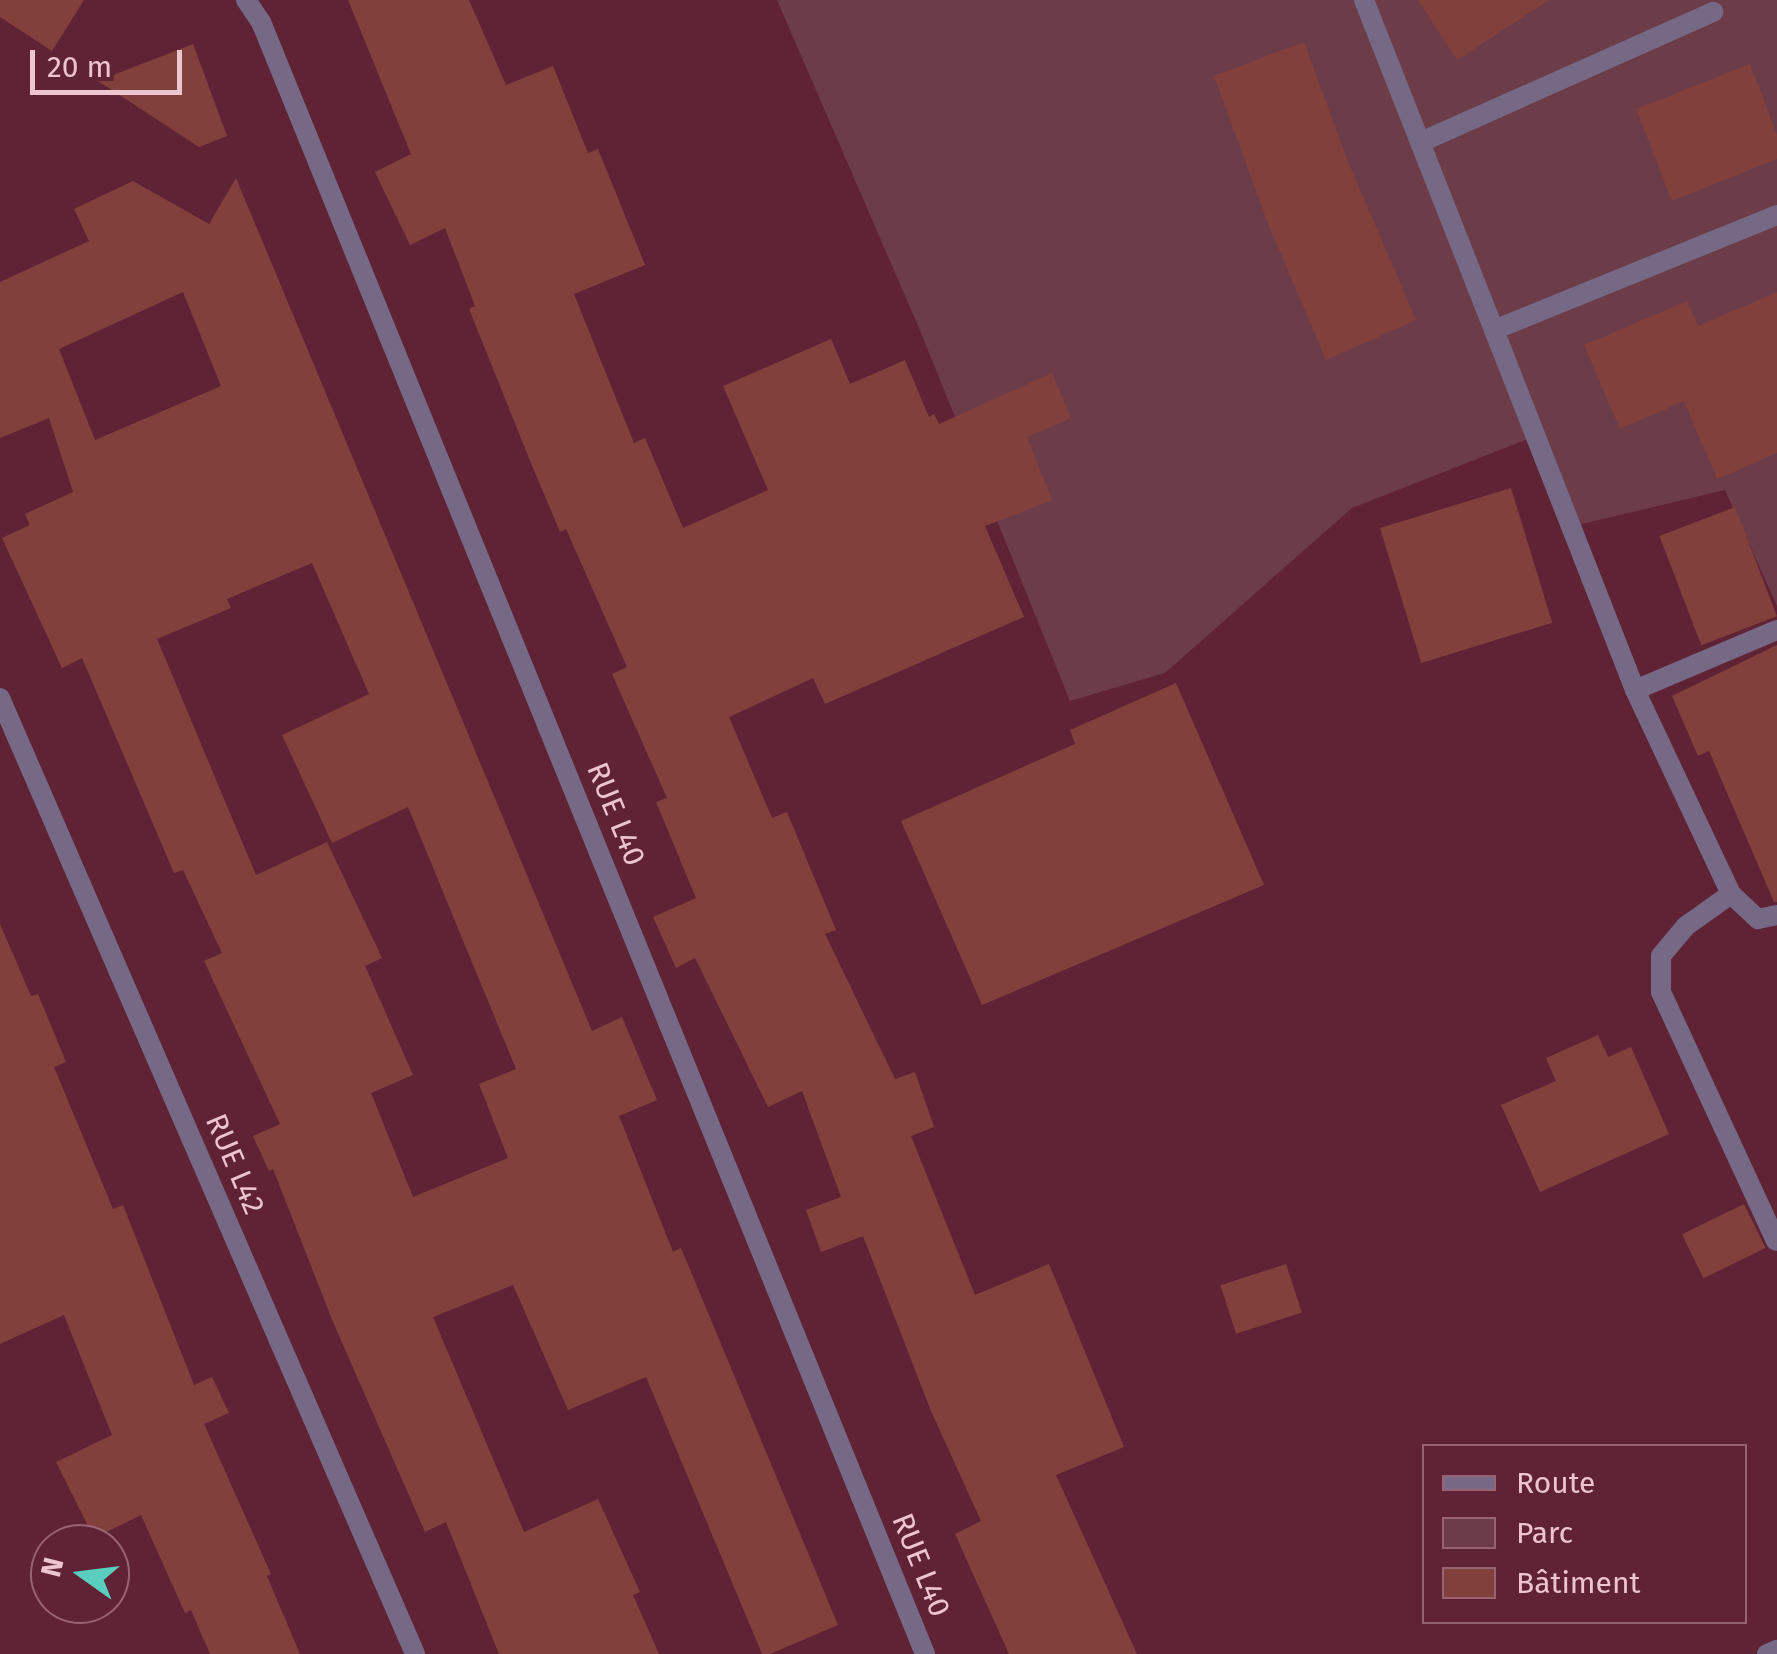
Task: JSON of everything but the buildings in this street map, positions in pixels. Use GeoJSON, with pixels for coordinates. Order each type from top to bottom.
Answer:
{"type":"FeatureCollection","features":[{"type":"Feature","properties":{"kind":"street","name":"RUE L40"},"geometry":{"type":"LineString","coordinates":[[246,0],[261,22],[925,1654]]}},
{"type":"Feature","properties":{"kind":"street"},"geometry":{"type":"LineString","coordinates":[[1364,0],[1634,690],[1731,894],[1758,919],[1777,915]]}},
{"type":"Feature","properties":{"kind":"street"},"geometry":{"type":"LineString","coordinates":[[1420,142],[1713,12]]}},
{"type":"Feature","properties":{"kind":"street"},"geometry":{"type":"LineString","coordinates":[[1494,330],[1777,215]]}},
{"type":"Feature","properties":{"kind":"street"},"geometry":{"type":"LineString","coordinates":[[1634,690],[1777,630]]}},
{"type":"Feature","properties":{"kind":"street","name":"RUE L42"},"geometry":{"type":"LineString","coordinates":[[0,698],[415,1654]]}},
{"type":"Feature","properties":{"kind":"street"},"geometry":{"type":"LineString","coordinates":[[1731,894],[1686,926],[1661,956],[1660,992],[1776,1241]]}},
{"type":"Feature","properties":{"kind":"street"},"geometry":{"type":"LineString","coordinates":[[1768,1654],[1777,1650]]}},
{"type":"Feature","properties":{"kind":"green space"},"geometry":{"type":"Polygon","coordinates":[[[777,0],[1777,0],[1777,606],[1725,490],[1561,529],[1543,433],[1352,508],[1165,673],[1070,701],[919,328],[777,0]]]}}]}
